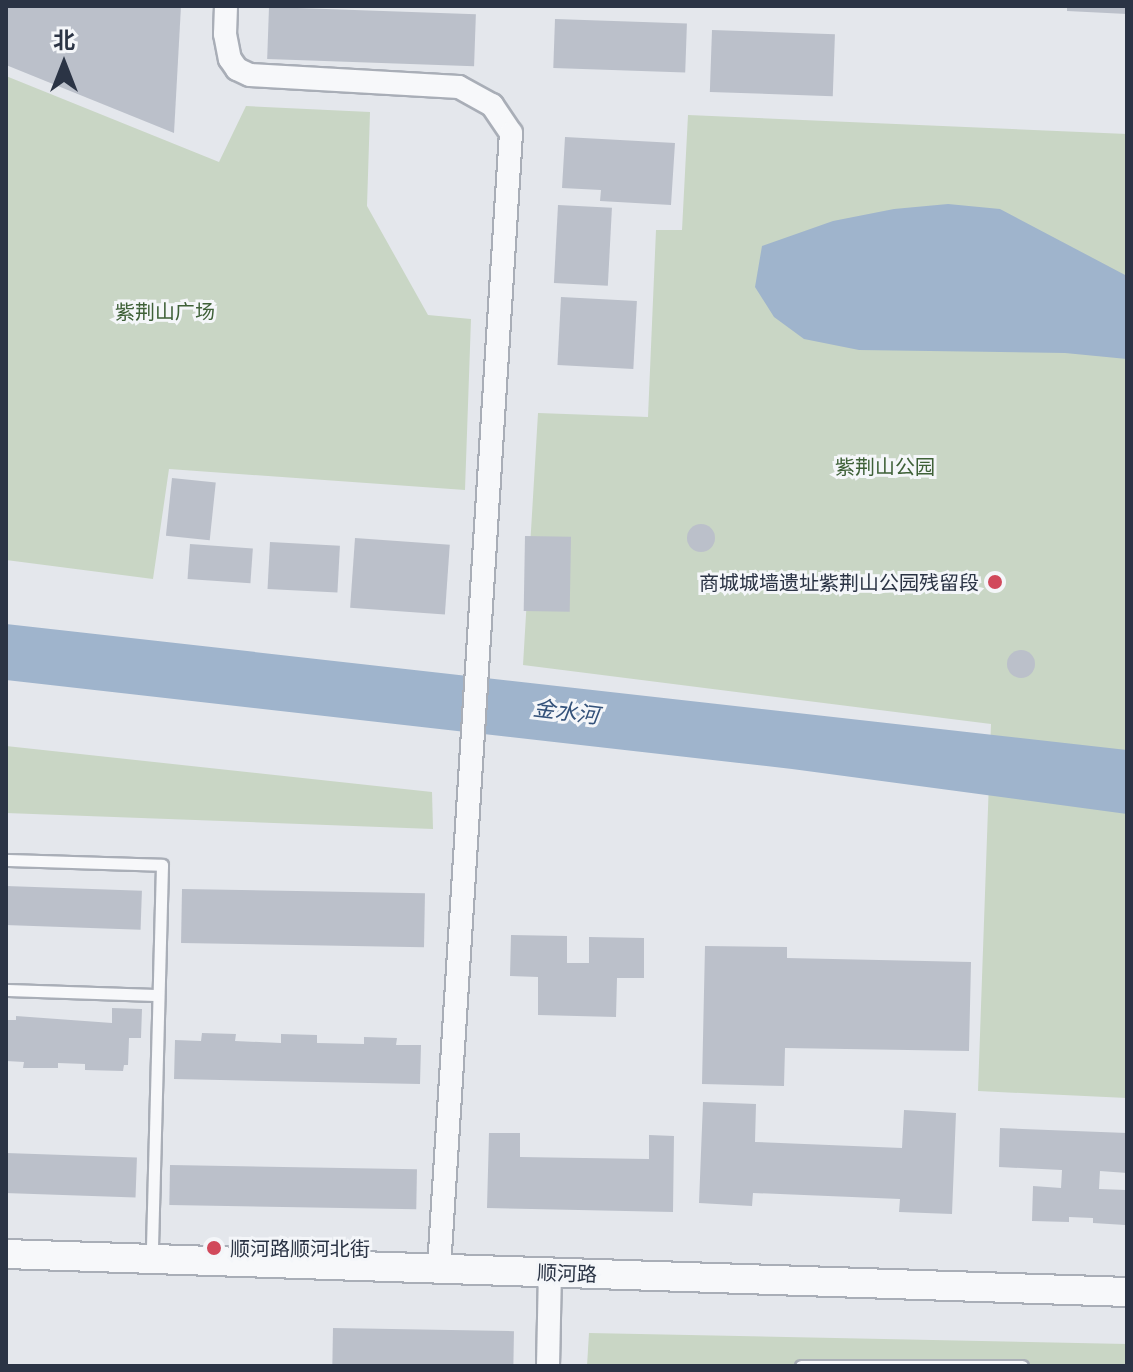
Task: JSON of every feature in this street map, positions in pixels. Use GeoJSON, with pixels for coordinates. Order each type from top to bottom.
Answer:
{"type":"FeatureCollection","features":[{"type":"Feature","properties":{"kind":"street"},"geometry":{"type":"LineString","coordinates":[[226,6],[225,34],[230,59],[237,69],[250,75],[459,87],[492,105],[511,133],[439,1268]]}},
{"type":"Feature","properties":{"kind":"street","name":"顺河路"},"geometry":{"type":"LineString","coordinates":[[6,1254],[1127,1292]]}},
{"type":"Feature","properties":{"kind":"street"},"geometry":{"type":"LineString","coordinates":[[548,1366],[550,1272]]}},
{"type":"Feature","properties":{"kind":"lane"},"geometry":{"type":"LineString","coordinates":[[6,860],[162,865],[152,1259]]}},
{"type":"Feature","properties":{"kind":"lane"},"geometry":{"type":"LineString","coordinates":[[6,990],[157,995]]}},
{"type":"Feature","properties":{"kind":"lane"},"geometry":{"type":"LineString","coordinates":[[801,1366],[1022,1366]]}},
{"type":"Feature","properties":{"kind":"green space","name":"紫荆山广场"},"geometry":{"type":"Polygon","coordinates":[[[6,76],[219,162],[246,106],[370,112],[367,206],[428,315],[471,319],[465,490],[169,469],[153,579],[6,560],[6,76]]]}},
{"type":"Feature","properties":{"kind":"green space","name":"紫荆山公园"},"geometry":{"type":"Polygon","coordinates":[[[688,115],[1127,134],[1127,1098],[978,1091],[991,724],[523,665],[538,413],[648,417],[656,230],[682,230],[688,115]]]}},
{"type":"Feature","properties":{"kind":"green space"},"geometry":{"type":"Polygon","coordinates":[[[6,746],[432,792],[433,829],[6,813],[6,746]]]}},
{"type":"Feature","properties":{"kind":"green space"},"geometry":{"type":"Polygon","coordinates":[[[589,1333],[1127,1344],[1127,1366],[587,1366],[589,1333]]]}},
{"type":"Feature","properties":{"kind":"water"},"geometry":{"type":"Polygon","coordinates":[[[948,204],[1000,209],[1127,276],[1127,359],[1065,353],[859,350],[804,339],[774,317],[755,287],[762,246],[833,221],[894,209],[948,204]]]}},
{"type":"Feature","properties":{"kind":"water","name":"金水河"},"geometry":{"type":"Polygon","coordinates":[[[6,624],[1127,750],[1127,814],[792,769],[6,680],[6,624]]]}},
{"type":"Feature","properties":{"kind":"building"},"geometry":{"type":"Polygon","coordinates":[[[6,6],[181,6],[174,133],[6,65],[6,6]]]}},
{"type":"Feature","properties":{"kind":"building"},"geometry":{"type":"Polygon","coordinates":[[[1067,6],[1127,6],[1127,14],[1067,11],[1067,6]]]}},
{"type":"Feature","properties":{"kind":"building"},"geometry":{"type":"Polygon","coordinates":[[[269,7],[476,14],[474,66],[267,59],[269,7]]]}},
{"type":"Feature","properties":{"kind":"building"},"geometry":{"type":"Polygon","coordinates":[[[555,19],[687,24],[685,73],[553,68],[555,19]]]}},
{"type":"Feature","properties":{"kind":"building"},"geometry":{"type":"Polygon","coordinates":[[[712,30],[835,34],[833,96],[710,92],[712,30]]]}},
{"type":"Feature","properties":{"kind":"building"},"geometry":{"type":"Polygon","coordinates":[[[565,137],[675,143],[671,205],[600,201],[601,190],[562,188],[565,137]]]}},
{"type":"Feature","properties":{"kind":"building"},"geometry":{"type":"Polygon","coordinates":[[[558,205],[612,208],[608,286],[554,283],[558,205]]]}},
{"type":"Feature","properties":{"kind":"building"},"geometry":{"type":"Polygon","coordinates":[[[561,297],[637,301],[633,369],[557,365],[561,297]]]}},
{"type":"Feature","properties":{"kind":"building"},"geometry":{"type":"Polygon","coordinates":[[[172,478],[216,483],[210,540],[166,536],[172,478]]]}},
{"type":"Feature","properties":{"kind":"building"},"geometry":{"type":"Polygon","coordinates":[[[701,524],[711,528],[715,538],[711,548],[701,552],[691,548],[687,538],[691,528],[701,524]]]}},
{"type":"Feature","properties":{"kind":"building"},"geometry":{"type":"Polygon","coordinates":[[[525,536],[571,537],[570,612],[524,611],[525,536]]]}},
{"type":"Feature","properties":{"kind":"building"},"geometry":{"type":"Polygon","coordinates":[[[355,538],[450,545],[445,614],[350,608],[355,538]]]}},
{"type":"Feature","properties":{"kind":"building"},"geometry":{"type":"Polygon","coordinates":[[[270,542],[340,546],[337,593],[268,589],[270,542]]]}},
{"type":"Feature","properties":{"kind":"building"},"geometry":{"type":"Polygon","coordinates":[[[190,544],[253,548],[250,583],[188,579],[190,544]]]}},
{"type":"Feature","properties":{"kind":"building"},"geometry":{"type":"Polygon","coordinates":[[[1021,650],[1031,654],[1035,664],[1031,674],[1021,678],[1011,674],[1007,664],[1011,654],[1021,650]]]}},
{"type":"Feature","properties":{"kind":"building"},"geometry":{"type":"Polygon","coordinates":[[[6,886],[142,891],[141,930],[6,925],[6,886]]]}},
{"type":"Feature","properties":{"kind":"building"},"geometry":{"type":"Polygon","coordinates":[[[182,889],[425,893],[424,947],[181,943],[182,889]]]}},
{"type":"Feature","properties":{"kind":"building"},"geometry":{"type":"Polygon","coordinates":[[[511,935],[567,936],[567,963],[589,963],[589,937],[644,938],[644,978],[617,978],[616,1017],[538,1015],[538,977],[510,976],[511,935]]]}},
{"type":"Feature","properties":{"kind":"building"},"geometry":{"type":"Polygon","coordinates":[[[705,946],[787,947],[787,958],[971,962],[969,1051],[785,1048],[784,1086],[702,1084],[705,946]]]}},
{"type":"Feature","properties":{"kind":"building"},"geometry":{"type":"Polygon","coordinates":[[[112,1008],[142,1009],[141,1038],[129,1038],[128,1065],[124,1065],[123,1071],[85,1070],[85,1064],[58,1063],[58,1068],[23,1068],[24,1062],[6,1061],[6,1020],[16,1020],[16,1016],[112,1023],[112,1008]]]}},
{"type":"Feature","properties":{"kind":"building"},"geometry":{"type":"Polygon","coordinates":[[[202,1033],[236,1034],[235,1041],[281,1043],[281,1034],[317,1035],[317,1043],[364,1044],[364,1037],[397,1038],[396,1045],[421,1045],[420,1084],[174,1079],[175,1040],[201,1041],[202,1033]]]}},
{"type":"Feature","properties":{"kind":"building"},"geometry":{"type":"Polygon","coordinates":[[[703,1102],[756,1104],[755,1142],[902,1148],[904,1110],[956,1113],[952,1214],[899,1212],[900,1199],[753,1193],[752,1206],[699,1203],[703,1102]]]}},
{"type":"Feature","properties":{"kind":"building"},"geometry":{"type":"Polygon","coordinates":[[[1000,1128],[1127,1133],[1127,1173],[1100,1171],[1099,1189],[1126,1190],[1125,1225],[1093,1223],[1093,1218],[1069,1217],[1069,1222],[1032,1221],[1033,1186],[1061,1188],[1062,1170],[999,1167],[1000,1128]]]}},
{"type":"Feature","properties":{"kind":"building"},"geometry":{"type":"Polygon","coordinates":[[[489,1133],[520,1133],[520,1157],[649,1159],[649,1135],[674,1136],[673,1212],[487,1208],[489,1133]]]}},
{"type":"Feature","properties":{"kind":"building"},"geometry":{"type":"Polygon","coordinates":[[[6,1153],[137,1158],[136,1198],[6,1193],[6,1153]]]}},
{"type":"Feature","properties":{"kind":"building"},"geometry":{"type":"Polygon","coordinates":[[[170,1165],[417,1169],[416,1209],[169,1205],[170,1165]]]}},
{"type":"Feature","properties":{"kind":"building"},"geometry":{"type":"Polygon","coordinates":[[[333,1328],[514,1331],[513,1366],[332,1366],[333,1328]]]}},
{"type":"Feature","properties":{"kind":"place","name":"商城城墙遗址紫荆山公园残留段"},"geometry":{"type":"Point","coordinates":[995,582]}},
{"type":"Feature","properties":{"kind":"place","name":"顺河路顺河北街"},"geometry":{"type":"Point","coordinates":[214,1248]}}]}
